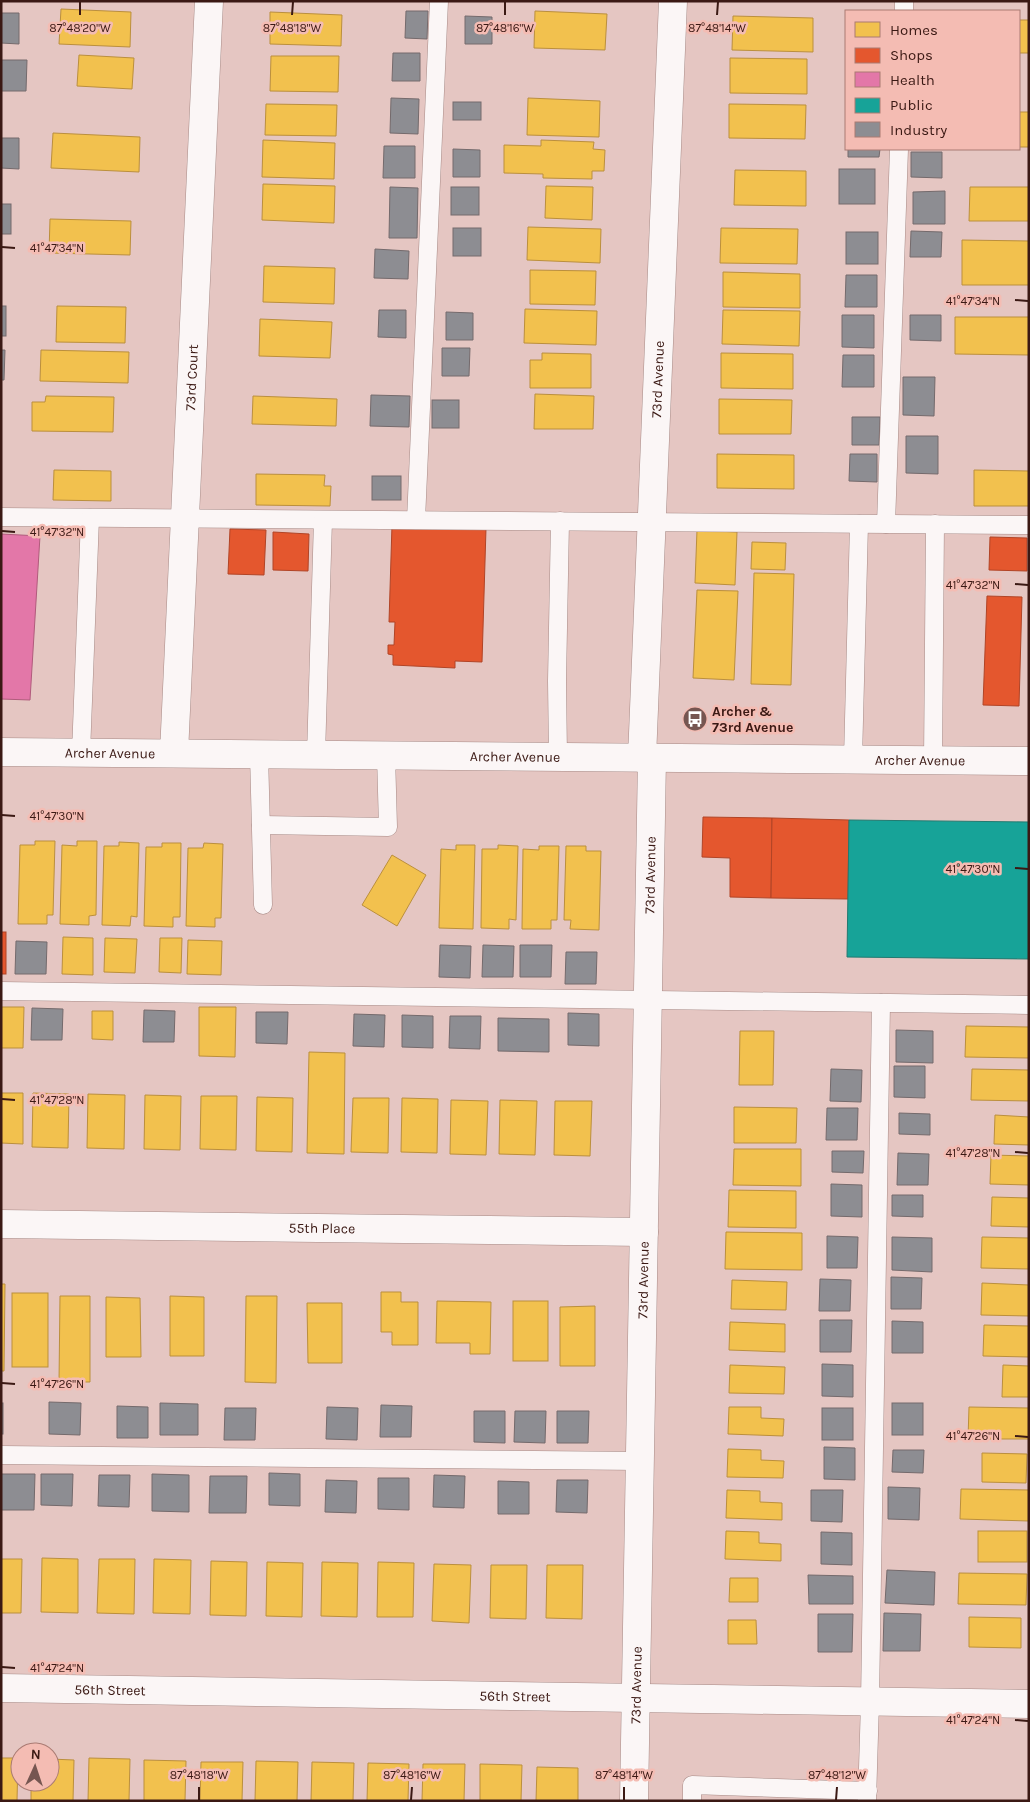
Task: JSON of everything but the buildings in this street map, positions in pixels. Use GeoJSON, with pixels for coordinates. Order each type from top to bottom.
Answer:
{"type":"FeatureCollection","features":[{"type":"Feature","properties":{"kind":"street","name":"73rd Court"},"geometry":{"type":"LineString","coordinates":[[174,754],[209,1]]}},
{"type":"Feature","properties":{"kind":"street","name":"73rd Avenue"},"geometry":{"type":"LineString","coordinates":[[634,1801],[648,1000],[647,758],[652,522],[673,1]]}},
{"type":"Feature","properties":{"kind":"street","name":"Archer Avenue"},"geometry":{"type":"LineString","coordinates":[[1,752],[1029,761]]}},
{"type":"Feature","properties":{"kind":"street","name":"55th Place"},"geometry":{"type":"LineString","coordinates":[[1,1224],[644,1232]]}},
{"type":"Feature","properties":{"kind":"street","name":"56th Street"},"geometry":{"type":"LineString","coordinates":[[1,1688],[1029,1704]]}},
{"type":"Feature","properties":{"kind":"lane"},"geometry":{"type":"LineString","coordinates":[[416,520],[439,1]]}},
{"type":"Feature","properties":{"kind":"lane"},"geometry":{"type":"LineString","coordinates":[[886,524],[899,150]]}},
{"type":"Feature","properties":{"kind":"lane"},"geometry":{"type":"LineString","coordinates":[[1,517],[1029,525]]}},
{"type":"Feature","properties":{"kind":"lane"},"geometry":{"type":"LineString","coordinates":[[81,753],[90,518]]}},
{"type":"Feature","properties":{"kind":"lane"},"geometry":{"type":"LineString","coordinates":[[316,755],[323,520]]}},
{"type":"Feature","properties":{"kind":"lane"},"geometry":{"type":"LineString","coordinates":[[558,757],[557,680],[560,521]]}},
{"type":"Feature","properties":{"kind":"lane"},"geometry":{"type":"LineString","coordinates":[[853,759],[859,524]]}},
{"type":"Feature","properties":{"kind":"lane"},"geometry":{"type":"LineString","coordinates":[[933,761],[935,524]]}},
{"type":"Feature","properties":{"kind":"lane"},"geometry":{"type":"LineString","coordinates":[[259,754],[264,905]]}},
{"type":"Feature","properties":{"kind":"lane"},"geometry":{"type":"LineString","coordinates":[[261,825],[388,827],[386,755]]}},
{"type":"Feature","properties":{"kind":"lane"},"geometry":{"type":"LineString","coordinates":[[1,991],[1029,1005]]}},
{"type":"Feature","properties":{"kind":"lane"},"geometry":{"type":"LineString","coordinates":[[692,1801],[692,1785],[867,1796],[881,1003]]}},
{"type":"Feature","properties":{"kind":"lane"},"geometry":{"type":"LineString","coordinates":[[1,1456],[640,1461]]}},
{"type":"Feature","properties":{"kind":"place","name":"Archer & 73rd Avenue"},"geometry":{"type":"Point","coordinates":[695,719]}}]}
